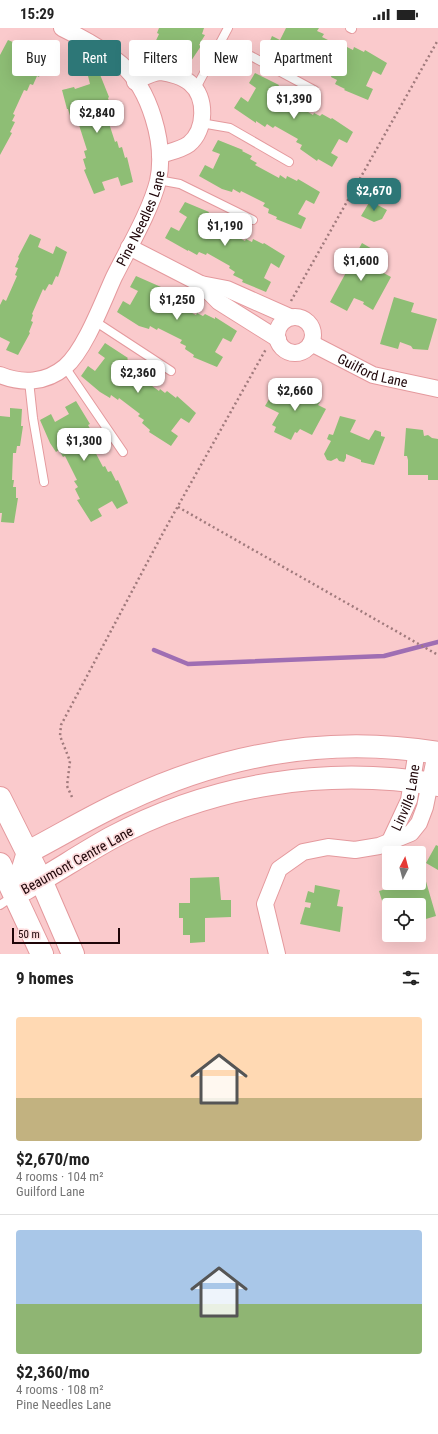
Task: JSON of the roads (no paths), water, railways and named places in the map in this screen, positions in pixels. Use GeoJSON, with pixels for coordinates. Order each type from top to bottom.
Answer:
{"type":"FeatureCollection","features":[{"type":"Feature","properties":{"kind":"street","name":"Pine Needles Lane"},"geometry":{"type":"LineString","coordinates":[[0,375],[12,380],[29,381],[45,378],[65,367],[81,345],[154,195],[158,180],[160,155],[154,119],[135,82],[122,64],[94,44],[62,28]]}},
{"type":"Feature","properties":{"kind":"street"},"geometry":{"type":"LineString","coordinates":[[135,82],[148,75],[160,72],[176,76],[190,84],[199,96],[203,115],[199,131],[188,144],[174,151],[160,155]]}},
{"type":"Feature","properties":{"kind":"street"},"geometry":{"type":"LineString","coordinates":[[129,247],[201,284],[227,289],[290,310],[296,317],[307,321],[313,331],[312,343],[304,351],[293,352],[272,344],[219,302],[201,284]]}},
{"type":"Feature","properties":{"kind":"street"},"geometry":{"type":"LineString","coordinates":[[272,344],[281,324],[290,310]]}},
{"type":"Feature","properties":{"kind":"street","name":"Guilford Lane"},"geometry":{"type":"LineString","coordinates":[[312,343],[373,375],[438,389]]}},
{"type":"Feature","properties":{"kind":"street","name":"Beaumont Centre Lane"},"geometry":{"type":"LineString","coordinates":[[8,900],[28,852],[128,799],[173,780],[231,761],[267,753],[302,748],[367,746],[430,752]]}},
{"type":"Feature","properties":{"kind":"street","name":"Linville Lane"},"geometry":{"type":"LineString","coordinates":[[276,954],[265,904],[279,869],[303,852],[328,847],[355,850],[389,843],[405,812],[427,783],[430,752]]}},
{"type":"Feature","properties":{"kind":"street","name":"Beaumont Centre Lane"},"geometry":{"type":"LineString","coordinates":[[8,900],[112,838],[163,815],[203,800],[240,790],[281,782],[329,777],[366,777],[427,783]]}},
{"type":"Feature","properties":{"kind":"street"},"geometry":{"type":"LineString","coordinates":[[0,798],[28,852],[73,954]]}},
{"type":"Feature","properties":{"kind":"street"},"geometry":{"type":"LineString","coordinates":[[0,864],[8,900],[42,954]]}},
{"type":"Feature","properties":{"kind":"lane"},"geometry":{"type":"LineString","coordinates":[[222,40],[228,28]]}},
{"type":"Feature","properties":{"kind":"lane"},"geometry":{"type":"LineString","coordinates":[[252,57],[314,90]]}},
{"type":"Feature","properties":{"kind":"lane"},"geometry":{"type":"LineString","coordinates":[[195,90],[203,76]]}},
{"type":"Feature","properties":{"kind":"lane"},"geometry":{"type":"LineString","coordinates":[[201,123],[230,128],[289,162]]}},
{"type":"Feature","properties":{"kind":"lane"},"geometry":{"type":"LineString","coordinates":[[158,180],[180,184],[253,220]]}},
{"type":"Feature","properties":{"kind":"lane"},"geometry":{"type":"LineString","coordinates":[[93,320],[171,372]]}},
{"type":"Feature","properties":{"kind":"lane"},"geometry":{"type":"LineString","coordinates":[[65,367],[123,452]]}},
{"type":"Feature","properties":{"kind":"lane"},"geometry":{"type":"LineString","coordinates":[[29,381],[33,418],[44,482]]}},
{"type":"Feature","properties":{"kind":"waterway"},"geometry":{"type":"LineString","coordinates":[[154,650],[188,664],[384,656],[438,642]]}}]}
